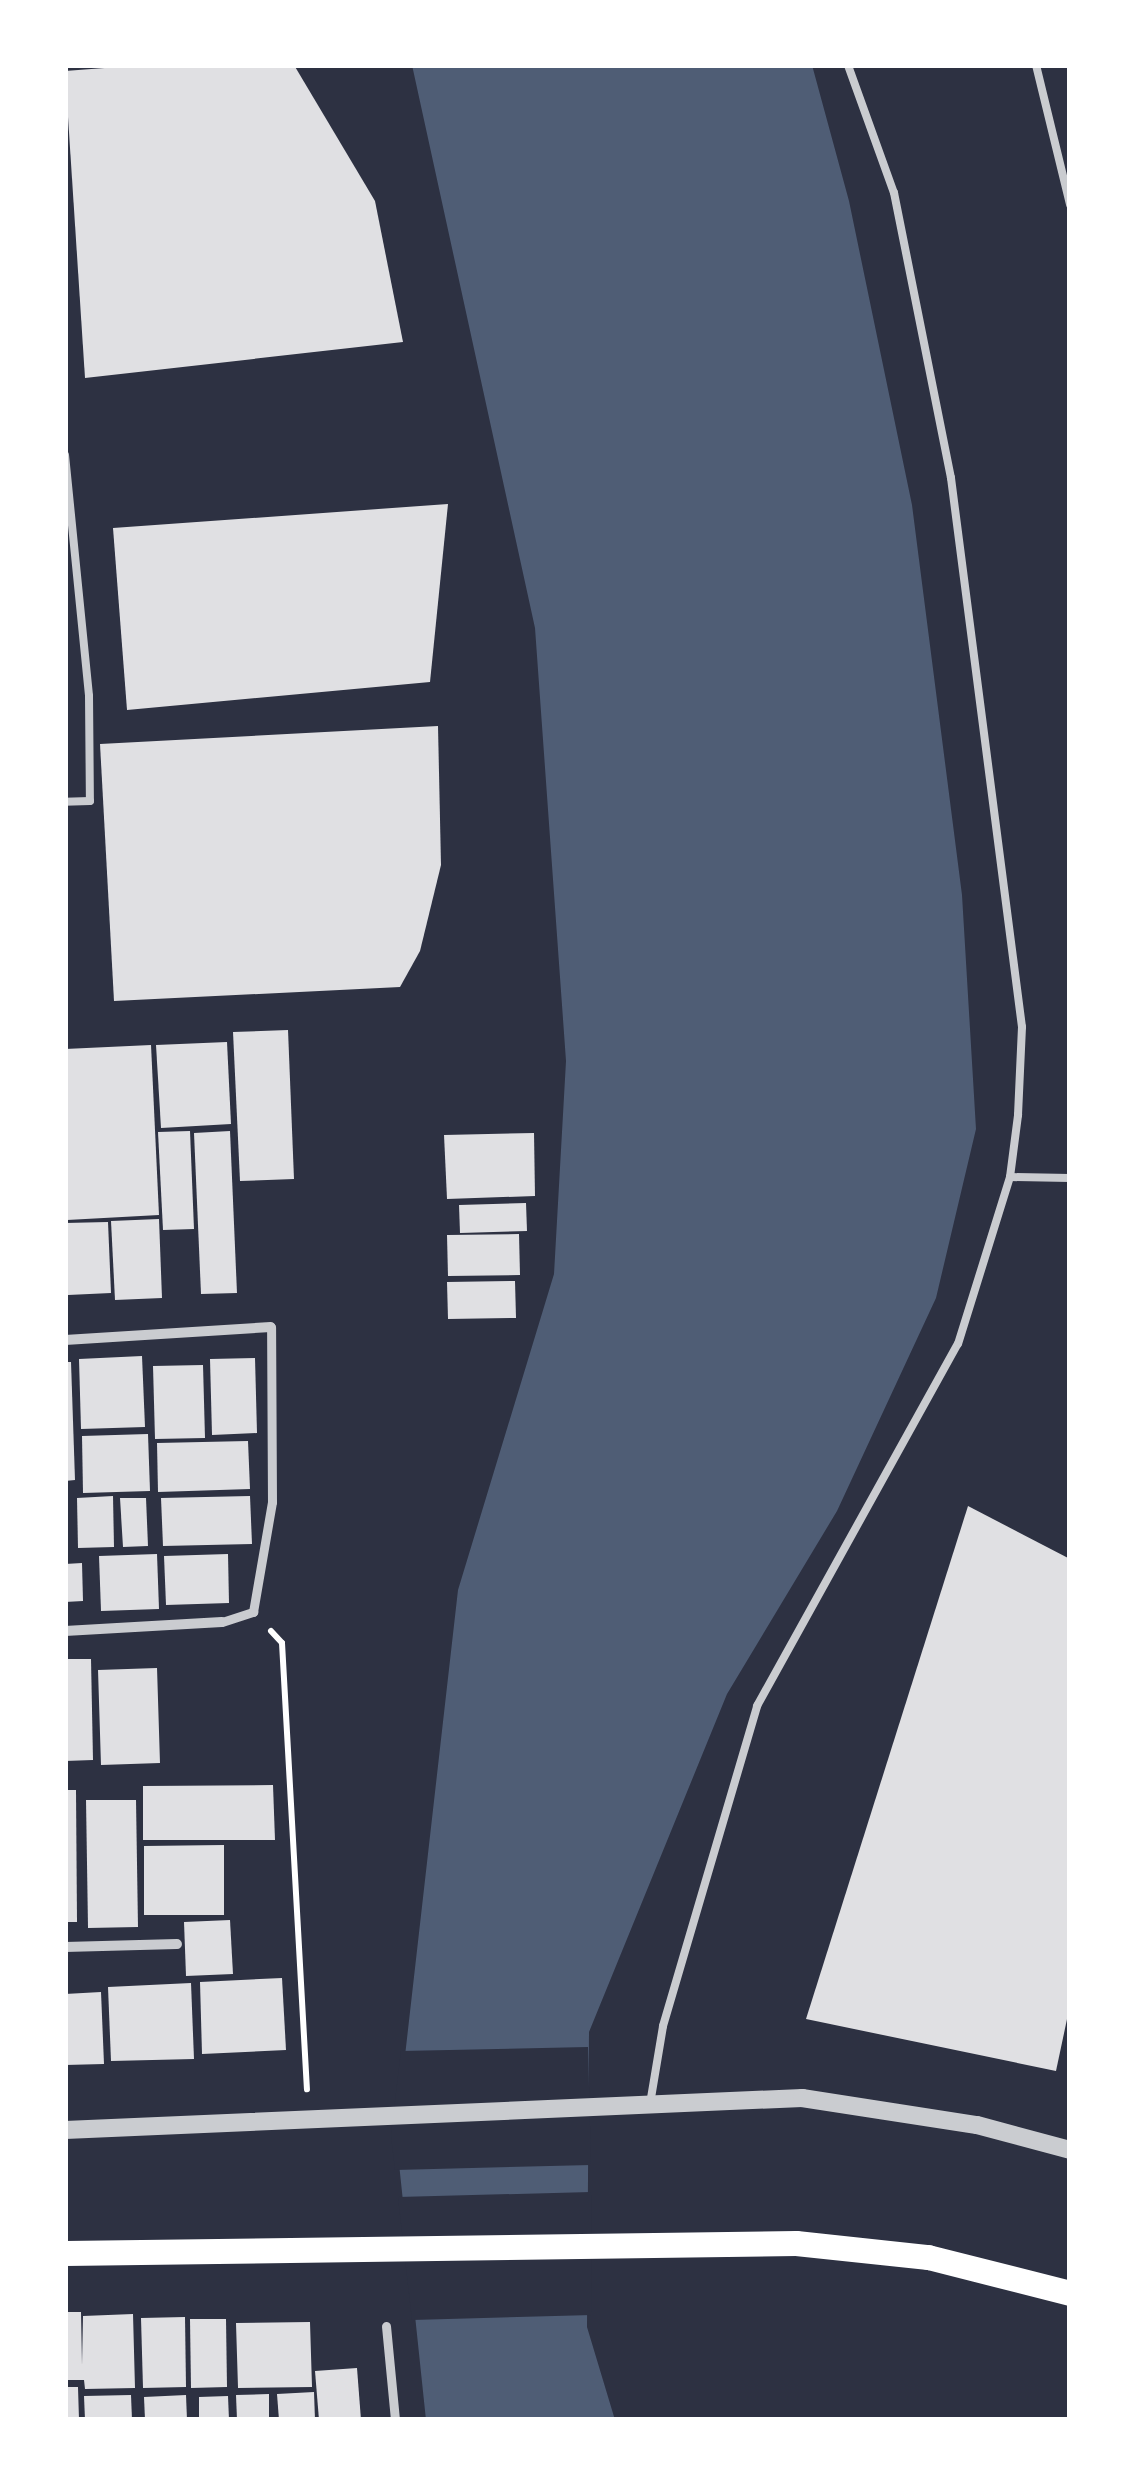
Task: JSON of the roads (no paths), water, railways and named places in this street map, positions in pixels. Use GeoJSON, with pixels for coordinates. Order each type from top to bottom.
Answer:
{"type":"FeatureCollection","features":[{"type":"Feature","properties":{"kind":"main road"},"geometry":{"type":"LineString","coordinates":[[65,2253],[593,2243],[858,2246],[988,2268],[1070,2293]]}},
{"type":"Feature","properties":{"kind":"street"},"geometry":{"type":"LineString","coordinates":[[65,1340],[271,1327],[276,1442],[253,1612],[222,1622],[65,1630]]}},
{"type":"Feature","properties":{"kind":"street"},"geometry":{"type":"LineString","coordinates":[[65,1947],[177,1944]]}},
{"type":"Feature","properties":{"kind":"street"},"geometry":{"type":"LineString","coordinates":[[65,2130],[802,2098],[976,2126],[1070,2150]]}},
{"type":"Feature","properties":{"kind":"street"},"geometry":{"type":"LineString","coordinates":[[386,2326],[395,2420]]}},
{"type":"Feature","properties":{"kind":"lane"},"geometry":{"type":"LineString","coordinates":[[650,2104],[663,2026],[757,1706],[958,1344],[1010,1177],[1022,1027],[950,478],[894,194],[848,65]]}},
{"type":"Feature","properties":{"kind":"lane"},"geometry":{"type":"LineString","coordinates":[[1036,65],[1070,205]]}},
{"type":"Feature","properties":{"kind":"lane"},"geometry":{"type":"LineString","coordinates":[[65,455],[89,696],[90,800],[65,802]]}},
{"type":"Feature","properties":{"kind":"lane"},"geometry":{"type":"LineString","coordinates":[[1010,1177],[1070,1178]]}},
{"type":"Feature","properties":{"kind":"water"},"geometry":{"type":"Polygon","coordinates":[[[412,65],[812,65],[849,201],[912,505],[962,895],[976,1129],[936,1298],[837,1511],[727,1694],[589,2032],[587,2327],[615,2420],[426,2420],[396,2135],[458,1590],[554,1274],[566,1061],[535,628],[412,65]]]}}]}
